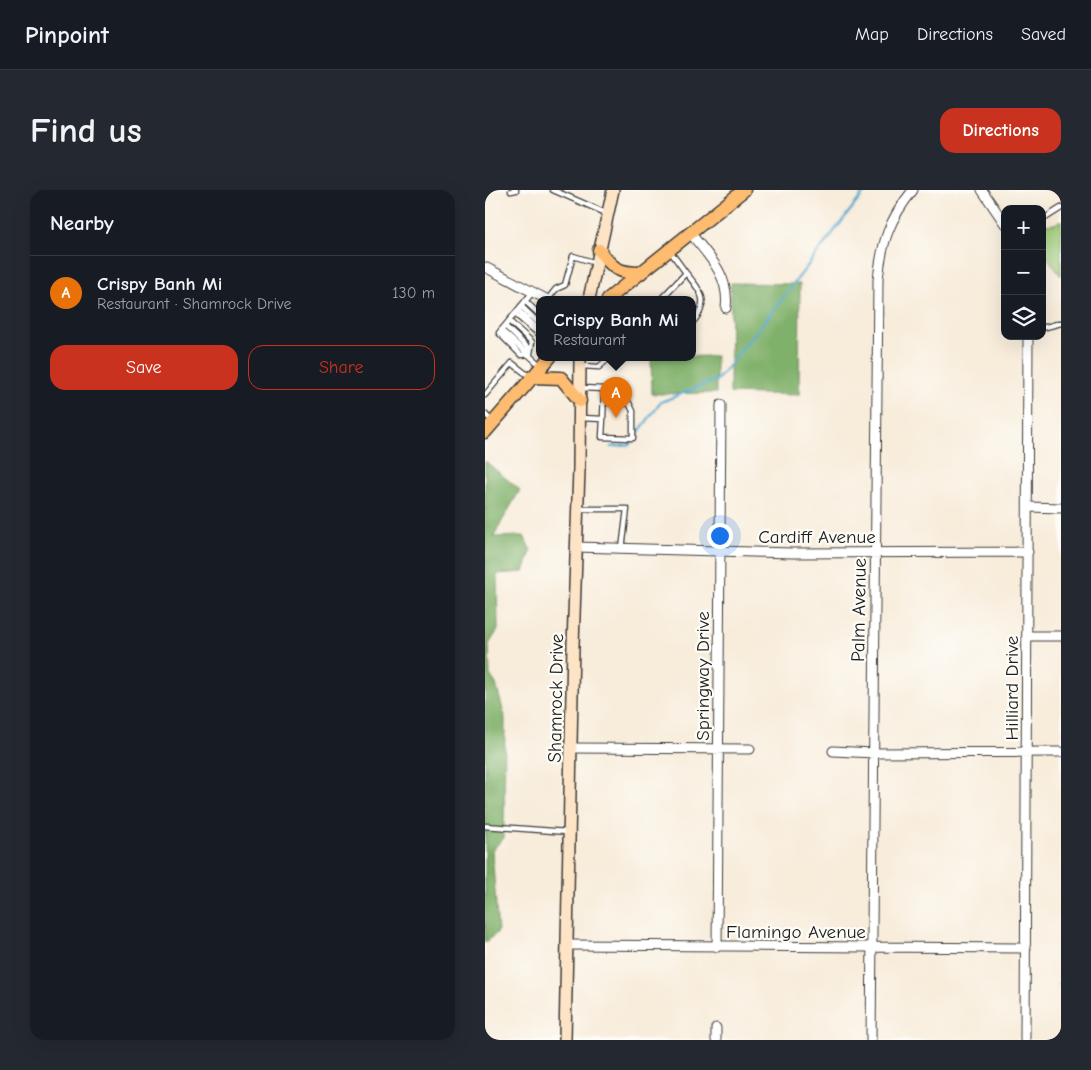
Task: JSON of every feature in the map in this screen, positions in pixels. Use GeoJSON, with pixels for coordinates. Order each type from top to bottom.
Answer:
{"type":"FeatureCollection","features":[{"type":"Feature","properties":{"kind":"main road"},"geometry":{"type":"LineString","coordinates":[[613,296],[744,190]]}},
{"type":"Feature","properties":{"kind":"main road"},"geometry":{"type":"LineString","coordinates":[[599,250],[609,265],[623,273],[641,273]]}},
{"type":"Feature","properties":{"kind":"main road"},"geometry":{"type":"LineString","coordinates":[[488,422],[546,361]]}},
{"type":"Feature","properties":{"kind":"main road"},"geometry":{"type":"LineString","coordinates":[[531,378],[561,378],[580,401]]}},
{"type":"Feature","properties":{"kind":"street"},"geometry":{"type":"LineString","coordinates":[[590,296],[613,190]]}},
{"type":"Feature","properties":{"kind":"street","name":"Palm Avenue"},"geometry":{"type":"LineString","coordinates":[[871,1040],[875,553],[880,265],[883,244],[889,226],[913,190]]}},
{"type":"Feature","properties":{"kind":"street"},"geometry":{"type":"LineString","coordinates":[[982,190],[1001,218]]}},
{"type":"Feature","properties":{"kind":"street"},"geometry":{"type":"LineString","coordinates":[[691,234],[721,272],[727,297],[726,308]]}},
{"type":"Feature","properties":{"kind":"street"},"geometry":{"type":"LineString","coordinates":[[485,267],[540,296]]}},
{"type":"Feature","properties":{"kind":"street","name":"Hilliard Drive"},"geometry":{"type":"LineString","coordinates":[[1025,1040],[1028,340]]}},
{"type":"Feature","properties":{"kind":"street","name":"Shamrock Drive"},"geometry":{"type":"LineString","coordinates":[[565,1040],[580,361]]}},
{"type":"Feature","properties":{"kind":"street","name":"Springway Drive"},"geometry":{"type":"LineString","coordinates":[[717,947],[721,405]]}},
{"type":"Feature","properties":{"kind":"street"},"geometry":{"type":"LineString","coordinates":[[1028,507],[1061,508]]}},
{"type":"Feature","properties":{"kind":"street","name":"Cardiff Avenue"},"geometry":{"type":"LineString","coordinates":[[576,547],[875,553],[1027,552]]}},
{"type":"Feature","properties":{"kind":"street"},"geometry":{"type":"LineString","coordinates":[[1027,636],[1061,636]]}},
{"type":"Feature","properties":{"kind":"street"},"geometry":{"type":"LineString","coordinates":[[571,748],[750,749]]}},
{"type":"Feature","properties":{"kind":"street"},"geometry":{"type":"LineString","coordinates":[[833,751],[1027,754],[1061,752]]}},
{"type":"Feature","properties":{"kind":"street","name":"Flamingo Avenue"},"geometry":{"type":"LineString","coordinates":[[567,945],[1026,948]]}},
{"type":"Feature","properties":{"kind":"street"},"geometry":{"type":"LineString","coordinates":[[716,1028],[716,1040]]}},
{"type":"Feature","properties":{"kind":"lane"},"geometry":{"type":"LineString","coordinates":[[553,190],[608,213]]}},
{"type":"Feature","properties":{"kind":"lane"},"geometry":{"type":"LineString","coordinates":[[1046,217],[1061,208]]}},
{"type":"Feature","properties":{"kind":"lane"},"geometry":{"type":"LineString","coordinates":[[670,251],[703,293],[703,305],[696,316]]}},
{"type":"Feature","properties":{"kind":"lane"},"geometry":{"type":"LineString","coordinates":[[550,296],[557,289],[565,285],[573,256],[597,264]]}},
{"type":"Feature","properties":{"kind":"lane"},"geometry":{"type":"LineString","coordinates":[[664,296],[686,273]]}},
{"type":"Feature","properties":{"kind":"lane"},"geometry":{"type":"LineString","coordinates":[[532,293],[500,332],[521,355],[530,354],[536,357]]}},
{"type":"Feature","properties":{"kind":"lane"},"geometry":{"type":"LineString","coordinates":[[520,308],[536,314]]}},
{"type":"Feature","properties":{"kind":"lane"},"geometry":{"type":"LineString","coordinates":[[520,308],[536,321]]}},
{"type":"Feature","properties":{"kind":"lane"},"geometry":{"type":"LineString","coordinates":[[520,308],[536,328]]}},
{"type":"Feature","properties":{"kind":"lane"},"geometry":{"type":"LineString","coordinates":[[1046,327],[1061,323]]}},
{"type":"Feature","properties":{"kind":"lane"},"geometry":{"type":"LineString","coordinates":[[507,324],[527,347],[530,354]]}},
{"type":"Feature","properties":{"kind":"lane"},"geometry":{"type":"LineString","coordinates":[[580,361],[599,367],[606,361]]}},
{"type":"Feature","properties":{"kind":"lane"},"geometry":{"type":"LineString","coordinates":[[485,395],[512,363],[531,378]]}},
{"type":"Feature","properties":{"kind":"lane"},"geometry":{"type":"LineString","coordinates":[[580,388],[604,389],[602,437],[633,438],[633,411],[629,403],[604,402]]}},
{"type":"Feature","properties":{"kind":"lane"},"geometry":{"type":"LineString","coordinates":[[580,418],[603,419]]}},
{"type":"Feature","properties":{"kind":"lane"},"geometry":{"type":"LineString","coordinates":[[578,509],[627,509],[623,548]]}},
{"type":"Feature","properties":{"kind":"lane"},"geometry":{"type":"LineString","coordinates":[[485,826],[569,832]]}},
{"type":"Feature","properties":{"kind":"green space"},"geometry":{"type":"Polygon","coordinates":[[[1061,220],[1061,276],[1046,255],[1046,225],[1055,224],[1061,220]]]}},
{"type":"Feature","properties":{"kind":"green space"},"geometry":{"type":"Polygon","coordinates":[[[731,283],[800,284],[799,395],[730,393],[731,283]]]}},
{"type":"Feature","properties":{"kind":"green space"},"geometry":{"type":"Polygon","coordinates":[[[696,356],[716,356],[716,393],[652,394],[651,361],[696,361],[696,356]]]}},
{"type":"Feature","properties":{"kind":"green space"},"geometry":{"type":"Polygon","coordinates":[[[485,461],[520,490],[493,537],[524,536],[531,551],[524,572],[497,574],[498,630],[489,644],[490,675],[496,684],[505,718],[504,838],[492,850],[498,932],[485,943],[485,461]]]}},
{"type":"Feature","properties":{"kind":"waterway"},"geometry":{"type":"LineString","coordinates":[[611,447],[629,445],[661,402],[718,379],[866,190]]}},
{"type":"Feature","properties":{"kind":"place","name":"Crispy Banh Mi"},"geometry":{"type":"Point","coordinates":[616,418]}}]}
